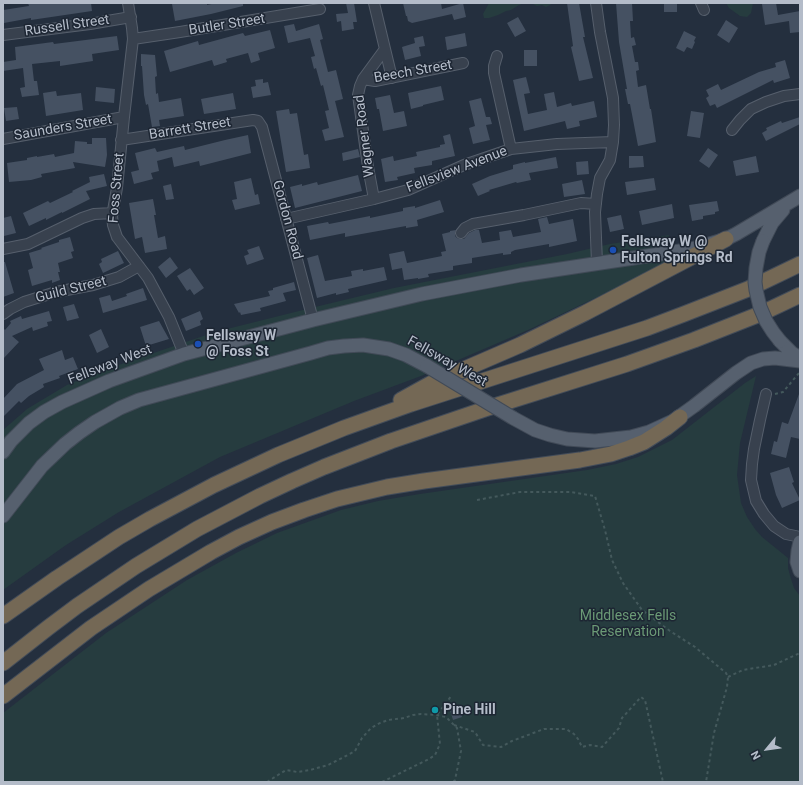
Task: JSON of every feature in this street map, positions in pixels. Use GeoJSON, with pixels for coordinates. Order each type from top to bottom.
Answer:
{"type":"FeatureCollection","features":[{"type":"Feature","properties":{"kind":"highway"},"geometry":{"type":"LineString","coordinates":[[365,420],[430,384],[520,345],[559,326],[726,239]]}},
{"type":"Feature","properties":{"kind":"highway"},"geometry":{"type":"LineString","coordinates":[[3,616],[90,556],[175,505],[214,485],[310,441],[443,393],[647,328],[723,299],[800,264]]}},
{"type":"Feature","properties":{"kind":"highway"},"geometry":{"type":"LineString","coordinates":[[3,663],[48,626],[136,566],[203,526],[292,481],[391,441],[476,412],[627,364],[694,340],[760,314],[800,295]]}},
{"type":"Feature","properties":{"kind":"highway"},"geometry":{"type":"LineString","coordinates":[[3,696],[91,628],[149,589],[211,552],[272,522],[337,499],[386,487],[574,461],[611,454],[644,442],[680,417]]}},
{"type":"Feature","properties":{"kind":"main road","name":"Fellsway West"},"geometry":{"type":"LineString","coordinates":[[3,452],[10,441],[29,423],[44,412],[62,402],[109,381],[184,354],[313,320],[422,294],[521,275],[700,247],[726,239],[800,196]]}},
{"type":"Feature","properties":{"kind":"main road"},"geometry":{"type":"LineString","coordinates":[[800,196],[785,208],[769,228],[759,252],[755,282],[760,307],[766,321],[780,341],[800,364]]}},
{"type":"Feature","properties":{"kind":"main road","name":"Fellsway West"},"geometry":{"type":"LineString","coordinates":[[3,516],[36,473],[65,444],[96,422],[120,408],[139,400],[328,348],[363,345],[389,349],[406,354],[535,430],[554,436],[595,441],[640,435],[661,427],[680,417],[751,363],[763,359],[775,358],[789,359],[800,364]]}},
{"type":"Feature","properties":{"kind":"main road"},"geometry":{"type":"LineString","coordinates":[[800,542],[797,562],[800,571]]}},
{"type":"Feature","properties":{"kind":"street","name":"Foss Street"},"geometry":{"type":"LineString","coordinates":[[128,3],[133,39],[112,222],[115,234],[148,278],[168,317],[184,354]]}},
{"type":"Feature","properties":{"kind":"street"},"geometry":{"type":"LineString","coordinates":[[374,3],[392,78]]}},
{"type":"Feature","properties":{"kind":"street"},"geometry":{"type":"LineString","coordinates":[[596,3],[613,98],[614,126],[610,160],[600,178],[597,194],[596,263]]}},
{"type":"Feature","properties":{"kind":"street","name":"Butler Street"},"geometry":{"type":"LineString","coordinates":[[133,39],[320,9]]}},
{"type":"Feature","properties":{"kind":"street","name":"Russell Street"},"geometry":{"type":"LineString","coordinates":[[3,35],[90,24],[130,17]]}},
{"type":"Feature","properties":{"kind":"street","name":"Wagner Road"},"geometry":{"type":"LineString","coordinates":[[374,198],[358,95],[363,79],[385,49]]}},
{"type":"Feature","properties":{"kind":"street"},"geometry":{"type":"LineString","coordinates":[[497,56],[494,66],[494,73],[510,149]]}},
{"type":"Feature","properties":{"kind":"street","name":"Beech Street"},"geometry":{"type":"LineString","coordinates":[[363,79],[376,81],[463,63]]}},
{"type":"Feature","properties":{"kind":"street"},"geometry":{"type":"LineString","coordinates":[[732,130],[751,109],[784,96],[800,94]]}},
{"type":"Feature","properties":{"kind":"street","name":"Saunders Street"},"geometry":{"type":"LineString","coordinates":[[3,139],[124,117]]}},
{"type":"Feature","properties":{"kind":"street","name":"Barrett Street"},"geometry":{"type":"LineString","coordinates":[[121,140],[253,120],[258,121]]}},
{"type":"Feature","properties":{"kind":"street","name":"Gordon Road"},"geometry":{"type":"LineString","coordinates":[[258,121],[262,128],[313,320]]}},
{"type":"Feature","properties":{"kind":"street","name":"Fellsview Avenue"},"geometry":{"type":"LineString","coordinates":[[286,219],[408,190],[464,165],[510,149],[557,144],[613,142]]}},
{"type":"Feature","properties":{"kind":"street"},"geometry":{"type":"LineString","coordinates":[[462,233],[465,228],[473,224],[581,203],[596,204]]}},
{"type":"Feature","properties":{"kind":"street"},"geometry":{"type":"LineString","coordinates":[[3,249],[28,244],[82,218],[94,214],[113,213]]}},
{"type":"Feature","properties":{"kind":"street","name":"Guild Street"},"geometry":{"type":"LineString","coordinates":[[3,314],[24,302],[56,292],[93,285],[119,277],[139,266]]}},
{"type":"Feature","properties":{"kind":"street"},"geometry":{"type":"LineString","coordinates":[[766,394],[754,449],[751,480],[756,501],[774,526],[786,534],[800,537]]}},
{"type":"Feature","properties":{"kind":"path"},"geometry":{"type":"LineString","coordinates":[[766,394],[783,392],[800,364]]}},
{"type":"Feature","properties":{"kind":"path"},"geometry":{"type":"LineString","coordinates":[[477,500],[520,492],[570,492],[596,496],[606,530],[612,560],[623,583],[642,610],[694,647],[726,673],[728,677],[727,687],[714,733],[706,782]]}},
{"type":"Feature","properties":{"kind":"path"},"geometry":{"type":"LineString","coordinates":[[728,677],[743,670],[774,665],[800,653]]}},
{"type":"Feature","properties":{"kind":"path"},"geometry":{"type":"LineString","coordinates":[[382,782],[435,755],[440,744],[437,715],[452,695]]}},
{"type":"Feature","properties":{"kind":"path"},"geometry":{"type":"LineString","coordinates":[[454,725],[474,732],[483,745],[501,747],[512,741],[544,729],[566,729],[574,734],[582,747],[590,745],[602,747],[619,728],[622,718],[641,697],[645,700],[663,782]]}},
{"type":"Feature","properties":{"kind":"path"},"geometry":{"type":"LineString","coordinates":[[267,782],[286,770],[297,772],[310,770],[344,757],[355,751],[362,738],[371,728],[384,721],[421,714],[446,717],[457,728],[461,751],[455,780],[453,782]]}},
{"type":"Feature","properties":{"kind":"green space"},"geometry":{"type":"Polygon","coordinates":[[[489,3],[524,3],[498,15],[484,18],[483,14],[489,3]]]}},
{"type":"Feature","properties":{"kind":"green space"},"geometry":{"type":"Polygon","coordinates":[[[524,3],[552,3],[546,7],[542,5],[537,6],[524,3]]]}},
{"type":"Feature","properties":{"kind":"green space"},"geometry":{"type":"Polygon","coordinates":[[[726,3],[753,3],[751,13],[747,17],[740,16],[729,8],[726,3]]]}},
{"type":"Feature","properties":{"kind":"green space"},"geometry":{"type":"Polygon","coordinates":[[[669,235],[673,261],[528,330],[421,376],[354,401],[220,457],[119,512],[66,545],[3,590],[3,430],[27,409],[67,385],[101,371],[215,332],[315,307],[394,288],[567,254],[610,244],[669,235]]]}},
{"type":"Feature","properties":{"kind":"green space","name":"Middlesex Fells Reservation"},"geometry":{"type":"Polygon","coordinates":[[[756,376],[740,443],[737,475],[741,503],[747,517],[762,537],[788,558],[788,568],[791,579],[794,588],[800,596],[800,782],[3,782],[3,713],[106,633],[187,580],[236,553],[277,533],[341,510],[378,501],[587,470],[616,464],[638,457],[672,440],[756,376]]]}},
{"type":"Feature","properties":{"kind":"building"},"geometry":{"type":"Polygon","coordinates":[[[28,3],[91,3],[92,11],[31,20],[31,18],[4,23],[3,10],[29,6],[28,3]]]}},
{"type":"Feature","properties":{"kind":"building"},"geometry":{"type":"Polygon","coordinates":[[[207,3],[207,5],[216,3],[243,3],[243,6],[175,21],[172,4],[207,3]]]}},
{"type":"Feature","properties":{"kind":"building"},"geometry":{"type":"Polygon","coordinates":[[[346,3],[354,3],[357,22],[353,22],[354,29],[342,31],[341,21],[337,22],[336,14],[348,13],[346,3]]]}},
{"type":"Feature","properties":{"kind":"building"},"geometry":{"type":"Polygon","coordinates":[[[403,3],[441,3],[442,9],[463,3],[466,17],[454,20],[452,14],[412,23],[408,21],[403,3]]]}},
{"type":"Feature","properties":{"kind":"building"},"geometry":{"type":"Polygon","coordinates":[[[567,3],[579,3],[585,37],[583,37],[593,78],[579,81],[571,47],[573,46],[567,3]]]}},
{"type":"Feature","properties":{"kind":"building"},"geometry":{"type":"Polygon","coordinates":[[[616,3],[632,3],[633,21],[630,21],[631,38],[634,37],[636,45],[632,46],[635,62],[638,62],[639,70],[636,71],[638,87],[646,85],[651,109],[656,142],[638,146],[630,104],[628,104],[625,89],[627,89],[619,42],[616,3]]]}},
{"type":"Feature","properties":{"kind":"building"},"geometry":{"type":"Polygon","coordinates":[[[664,3],[677,3],[677,12],[664,12],[664,3]]]}},
{"type":"Feature","properties":{"kind":"building"},"geometry":{"type":"Polygon","coordinates":[[[776,3],[778,15],[800,11],[800,32],[790,33],[789,21],[765,25],[762,4],[776,3]]]}},
{"type":"Feature","properties":{"kind":"building"},"geometry":{"type":"Polygon","coordinates":[[[518,17],[526,31],[515,37],[507,23],[518,17]]]}},
{"type":"Feature","properties":{"kind":"building"},"geometry":{"type":"Polygon","coordinates":[[[726,20],[738,28],[729,43],[717,35],[726,20]]]}},
{"type":"Feature","properties":{"kind":"building"},"geometry":{"type":"Polygon","coordinates":[[[294,24],[296,31],[319,24],[323,39],[320,40],[328,72],[336,70],[343,99],[335,101],[344,137],[325,141],[322,130],[329,128],[325,111],[329,110],[323,85],[321,86],[316,68],[314,69],[311,57],[315,56],[310,38],[288,43],[284,26],[294,24]]]}},
{"type":"Feature","properties":{"kind":"building"},"geometry":{"type":"Polygon","coordinates":[[[270,30],[275,48],[258,53],[260,60],[251,63],[248,53],[226,59],[227,62],[214,66],[212,60],[170,72],[164,51],[198,41],[199,45],[243,33],[245,36],[270,30]]]}},
{"type":"Feature","properties":{"kind":"building"},"geometry":{"type":"Polygon","coordinates":[[[684,31],[696,37],[692,49],[687,47],[684,52],[676,48],[684,31]]]}},
{"type":"Feature","properties":{"kind":"building"},"geometry":{"type":"Polygon","coordinates":[[[465,33],[467,46],[447,50],[445,37],[465,33]]]}},
{"type":"Feature","properties":{"kind":"building"},"geometry":{"type":"Polygon","coordinates":[[[117,36],[119,50],[92,54],[93,61],[60,66],[60,61],[32,64],[34,81],[37,81],[39,95],[22,97],[20,88],[25,87],[23,68],[3,71],[3,62],[16,60],[15,47],[117,36]]]}},
{"type":"Feature","properties":{"kind":"building"},"geometry":{"type":"Polygon","coordinates":[[[423,36],[425,46],[419,47],[421,56],[405,60],[402,47],[415,43],[414,38],[423,36]]]}},
{"type":"Feature","properties":{"kind":"building"},"geometry":{"type":"Polygon","coordinates":[[[524,50],[537,50],[537,66],[524,66],[524,50]]]}},
{"type":"Feature","properties":{"kind":"building"},"geometry":{"type":"Polygon","coordinates":[[[141,54],[155,55],[157,76],[155,77],[156,94],[158,93],[159,102],[181,98],[184,116],[159,120],[160,126],[152,127],[148,104],[146,105],[144,95],[141,54]]]}},
{"type":"Feature","properties":{"kind":"building"},"geometry":{"type":"Polygon","coordinates":[[[785,60],[790,78],[774,83],[773,80],[717,108],[715,104],[710,106],[706,98],[709,96],[706,90],[718,84],[721,90],[759,72],[776,67],[775,63],[785,60]]]}},
{"type":"Feature","properties":{"kind":"building"},"geometry":{"type":"Polygon","coordinates":[[[526,77],[530,93],[524,94],[528,114],[547,110],[544,94],[554,92],[557,107],[571,103],[572,106],[594,101],[597,117],[579,121],[580,126],[567,129],[565,121],[524,131],[513,80],[526,77]]]}},
{"type":"Feature","properties":{"kind":"building"},"geometry":{"type":"Polygon","coordinates":[[[263,79],[263,83],[268,82],[271,95],[253,98],[251,87],[256,86],[255,80],[263,79]]]}},
{"type":"Feature","properties":{"kind":"building"},"geometry":{"type":"Polygon","coordinates":[[[441,86],[444,100],[411,109],[408,93],[441,86]]]}},
{"type":"Feature","properties":{"kind":"building"},"geometry":{"type":"Polygon","coordinates":[[[96,87],[115,89],[114,103],[95,101],[96,87]]]}},
{"type":"Feature","properties":{"kind":"building"},"geometry":{"type":"Polygon","coordinates":[[[56,91],[57,96],[81,93],[83,110],[46,116],[43,93],[56,91]]]}},
{"type":"Feature","properties":{"kind":"building"},"geometry":{"type":"Polygon","coordinates":[[[233,93],[236,109],[204,114],[201,99],[233,93]]]}},
{"type":"Feature","properties":{"kind":"building"},"geometry":{"type":"Polygon","coordinates":[[[390,95],[394,113],[404,111],[407,126],[383,131],[379,109],[377,109],[375,98],[390,95]]]}},
{"type":"Feature","properties":{"kind":"building"},"geometry":{"type":"Polygon","coordinates":[[[481,98],[486,117],[490,117],[492,124],[486,125],[490,140],[473,144],[469,128],[475,126],[469,101],[481,98]]]}},
{"type":"Feature","properties":{"kind":"building"},"geometry":{"type":"Polygon","coordinates":[[[17,107],[19,119],[6,121],[4,108],[17,107]]]}},
{"type":"Feature","properties":{"kind":"building"},"geometry":{"type":"Polygon","coordinates":[[[289,109],[290,114],[297,113],[304,155],[308,154],[310,168],[286,172],[276,111],[289,109]]]}},
{"type":"Feature","properties":{"kind":"building"},"geometry":{"type":"Polygon","coordinates":[[[691,111],[704,113],[700,138],[687,136],[691,111]]]}},
{"type":"Feature","properties":{"kind":"building"},"geometry":{"type":"Polygon","coordinates":[[[800,117],[800,124],[766,141],[762,133],[767,130],[766,128],[781,121],[782,123],[800,117]]]}},
{"type":"Feature","properties":{"kind":"building"},"geometry":{"type":"Polygon","coordinates":[[[450,134],[455,156],[432,161],[432,165],[414,168],[415,173],[397,177],[398,180],[385,182],[381,159],[393,156],[394,161],[417,156],[416,152],[440,147],[440,145],[445,144],[443,136],[450,134]]]}},
{"type":"Feature","properties":{"kind":"building"},"geometry":{"type":"Polygon","coordinates":[[[248,135],[251,153],[200,166],[199,161],[174,167],[172,157],[157,161],[159,171],[151,173],[153,179],[134,184],[131,172],[139,170],[135,153],[155,148],[157,152],[184,146],[185,150],[248,135]]]}},
{"type":"Feature","properties":{"kind":"building"},"geometry":{"type":"Polygon","coordinates":[[[92,138],[106,138],[107,155],[105,167],[73,162],[75,168],[41,174],[42,177],[31,180],[9,182],[7,163],[27,160],[27,158],[37,156],[54,154],[55,157],[74,153],[75,141],[92,144],[92,138]]]}},
{"type":"Feature","properties":{"kind":"building"},"geometry":{"type":"Polygon","coordinates":[[[708,148],[718,155],[709,168],[699,161],[708,148]]]}},
{"type":"Feature","properties":{"kind":"building"},"geometry":{"type":"Polygon","coordinates":[[[358,149],[360,157],[343,161],[342,153],[358,149]]]}},
{"type":"Feature","properties":{"kind":"building"},"geometry":{"type":"Polygon","coordinates":[[[629,156],[643,156],[644,167],[629,168],[629,156]]]}},
{"type":"Feature","properties":{"kind":"building"},"geometry":{"type":"Polygon","coordinates":[[[756,156],[759,172],[736,176],[733,161],[756,156]]]}},
{"type":"Feature","properties":{"kind":"building"},"geometry":{"type":"Polygon","coordinates":[[[556,157],[558,168],[529,173],[531,180],[516,182],[489,190],[490,191],[478,196],[472,184],[490,176],[513,169],[513,165],[556,157]]]}},
{"type":"Feature","properties":{"kind":"building"},"geometry":{"type":"Polygon","coordinates":[[[588,161],[589,174],[577,175],[576,162],[588,161]]]}},
{"type":"Feature","properties":{"kind":"building"},"geometry":{"type":"Polygon","coordinates":[[[104,174],[107,186],[86,191],[90,199],[62,213],[46,220],[46,218],[29,226],[23,213],[48,201],[50,203],[73,192],[72,191],[90,182],[89,177],[104,174]]]}},
{"type":"Feature","properties":{"kind":"building"},"geometry":{"type":"Polygon","coordinates":[[[358,175],[362,191],[295,208],[290,187],[302,184],[302,186],[317,182],[318,185],[358,175]]]}},
{"type":"Feature","properties":{"kind":"building"},"geometry":{"type":"Polygon","coordinates":[[[251,178],[255,195],[258,194],[260,204],[235,210],[232,200],[237,199],[234,182],[251,178]]]}},
{"type":"Feature","properties":{"kind":"building"},"geometry":{"type":"Polygon","coordinates":[[[654,178],[656,190],[627,195],[625,182],[654,178]]]}},
{"type":"Feature","properties":{"kind":"building"},"geometry":{"type":"Polygon","coordinates":[[[582,180],[585,194],[564,197],[562,184],[582,180]]]}},
{"type":"Feature","properties":{"kind":"building"},"geometry":{"type":"Polygon","coordinates":[[[171,184],[174,199],[166,200],[163,186],[171,184]]]}},
{"type":"Feature","properties":{"kind":"building"},"geometry":{"type":"Polygon","coordinates":[[[153,199],[158,238],[165,236],[167,249],[145,253],[142,237],[135,239],[129,203],[153,199]]]}},
{"type":"Feature","properties":{"kind":"building"},"geometry":{"type":"Polygon","coordinates":[[[440,200],[444,212],[417,220],[418,226],[406,228],[406,226],[345,237],[345,233],[310,240],[307,226],[328,222],[329,224],[370,216],[370,218],[403,211],[403,208],[415,206],[415,208],[440,200]]]}},
{"type":"Feature","properties":{"kind":"building"},"geometry":{"type":"Polygon","coordinates":[[[717,201],[719,211],[715,212],[715,214],[703,216],[703,219],[692,221],[689,205],[717,201]]]}},
{"type":"Feature","properties":{"kind":"building"},"geometry":{"type":"Polygon","coordinates":[[[672,204],[674,218],[642,225],[639,211],[672,204]]]}},
{"type":"Feature","properties":{"kind":"building"},"geometry":{"type":"Polygon","coordinates":[[[621,215],[624,229],[610,232],[607,218],[621,215]]]}},
{"type":"Feature","properties":{"kind":"building"},"geometry":{"type":"Polygon","coordinates":[[[11,216],[16,233],[4,236],[3,218],[11,216]]]}},
{"type":"Feature","properties":{"kind":"building"},"geometry":{"type":"Polygon","coordinates":[[[547,217],[549,224],[573,219],[577,241],[549,247],[549,244],[515,250],[511,252],[511,254],[503,255],[503,253],[472,258],[472,263],[453,266],[453,270],[428,274],[429,277],[418,279],[404,280],[402,268],[392,270],[389,254],[404,251],[407,263],[442,256],[441,252],[446,251],[442,234],[450,231],[456,230],[455,236],[460,239],[464,239],[469,233],[479,230],[482,243],[500,240],[499,232],[511,230],[513,237],[541,232],[538,219],[547,217]]]}},
{"type":"Feature","properties":{"kind":"building"},"geometry":{"type":"Polygon","coordinates":[[[70,237],[74,251],[71,252],[73,258],[58,263],[60,280],[52,283],[52,280],[32,286],[28,270],[33,268],[29,253],[59,242],[59,240],[70,237]]]}},
{"type":"Feature","properties":{"kind":"building"},"geometry":{"type":"Polygon","coordinates":[[[259,246],[264,259],[247,265],[244,256],[249,254],[247,250],[259,246]]]}},
{"type":"Feature","properties":{"kind":"building"},"geometry":{"type":"Polygon","coordinates":[[[118,251],[124,263],[103,273],[99,264],[102,262],[101,259],[118,251]]]}},
{"type":"Feature","properties":{"kind":"building"},"geometry":{"type":"Polygon","coordinates":[[[318,255],[325,281],[352,276],[351,271],[363,269],[363,271],[384,267],[387,280],[348,289],[349,292],[336,295],[336,293],[317,298],[307,258],[318,255]]]}},
{"type":"Feature","properties":{"kind":"building"},"geometry":{"type":"Polygon","coordinates":[[[170,257],[178,268],[166,278],[158,267],[170,257]]]}},
{"type":"Feature","properties":{"kind":"building"},"geometry":{"type":"Polygon","coordinates":[[[3,262],[5,262],[14,293],[3,297],[3,262]]]}},
{"type":"Feature","properties":{"kind":"building"},"geometry":{"type":"Polygon","coordinates":[[[190,268],[204,288],[194,295],[190,289],[187,291],[177,276],[190,268]]]}},
{"type":"Feature","properties":{"kind":"building"},"geometry":{"type":"Polygon","coordinates":[[[294,282],[296,290],[283,293],[286,301],[260,308],[261,311],[241,315],[234,304],[270,296],[268,291],[273,290],[273,288],[294,282]]]}},
{"type":"Feature","properties":{"kind":"building"},"geometry":{"type":"Polygon","coordinates":[[[143,288],[147,300],[103,313],[99,298],[110,295],[112,301],[143,288]]]}},
{"type":"Feature","properties":{"kind":"building"},"geometry":{"type":"Polygon","coordinates":[[[74,304],[79,318],[67,321],[63,307],[74,304]]]}},
{"type":"Feature","properties":{"kind":"building"},"geometry":{"type":"Polygon","coordinates":[[[49,311],[52,321],[47,322],[48,326],[33,331],[32,327],[12,336],[19,342],[3,359],[3,328],[5,330],[11,323],[10,321],[21,316],[22,319],[49,311]]]}},
{"type":"Feature","properties":{"kind":"building"},"geometry":{"type":"Polygon","coordinates":[[[200,311],[203,319],[200,321],[201,325],[186,331],[181,319],[200,311]]]}},
{"type":"Feature","properties":{"kind":"building"},"geometry":{"type":"Polygon","coordinates":[[[159,321],[169,339],[146,346],[140,327],[159,321]]]}},
{"type":"Feature","properties":{"kind":"building"},"geometry":{"type":"Polygon","coordinates":[[[101,329],[109,347],[97,353],[89,335],[101,329]]]}},
{"type":"Feature","properties":{"kind":"building"},"geometry":{"type":"Polygon","coordinates":[[[62,350],[65,360],[73,357],[78,369],[43,384],[44,387],[21,403],[19,401],[3,417],[3,399],[17,384],[44,370],[39,359],[62,350]]]}},
{"type":"Feature","properties":{"kind":"building"},"geometry":{"type":"Polygon","coordinates":[[[799,394],[800,439],[791,437],[786,458],[771,454],[774,441],[777,442],[782,422],[788,424],[799,394]]]}},
{"type":"Feature","properties":{"kind":"building"},"geometry":{"type":"Polygon","coordinates":[[[789,467],[794,482],[792,483],[800,500],[782,508],[776,495],[770,473],[789,467]]]}},
{"type":"Feature","properties":{"kind":"building"},"geometry":{"type":"Polygon","coordinates":[[[459,707],[462,717],[453,720],[450,710],[459,707]]]}},
{"type":"Feature","properties":{"kind":"place","name":"Fellsway W @ Fulton Springs Rd"},"geometry":{"type":"Point","coordinates":[613,250]}},
{"type":"Feature","properties":{"kind":"place","name":"Fellsway W @ Foss St"},"geometry":{"type":"Point","coordinates":[198,344]}},
{"type":"Feature","properties":{"kind":"place","name":"Pine Hill"},"geometry":{"type":"Point","coordinates":[435,710]}}]}
